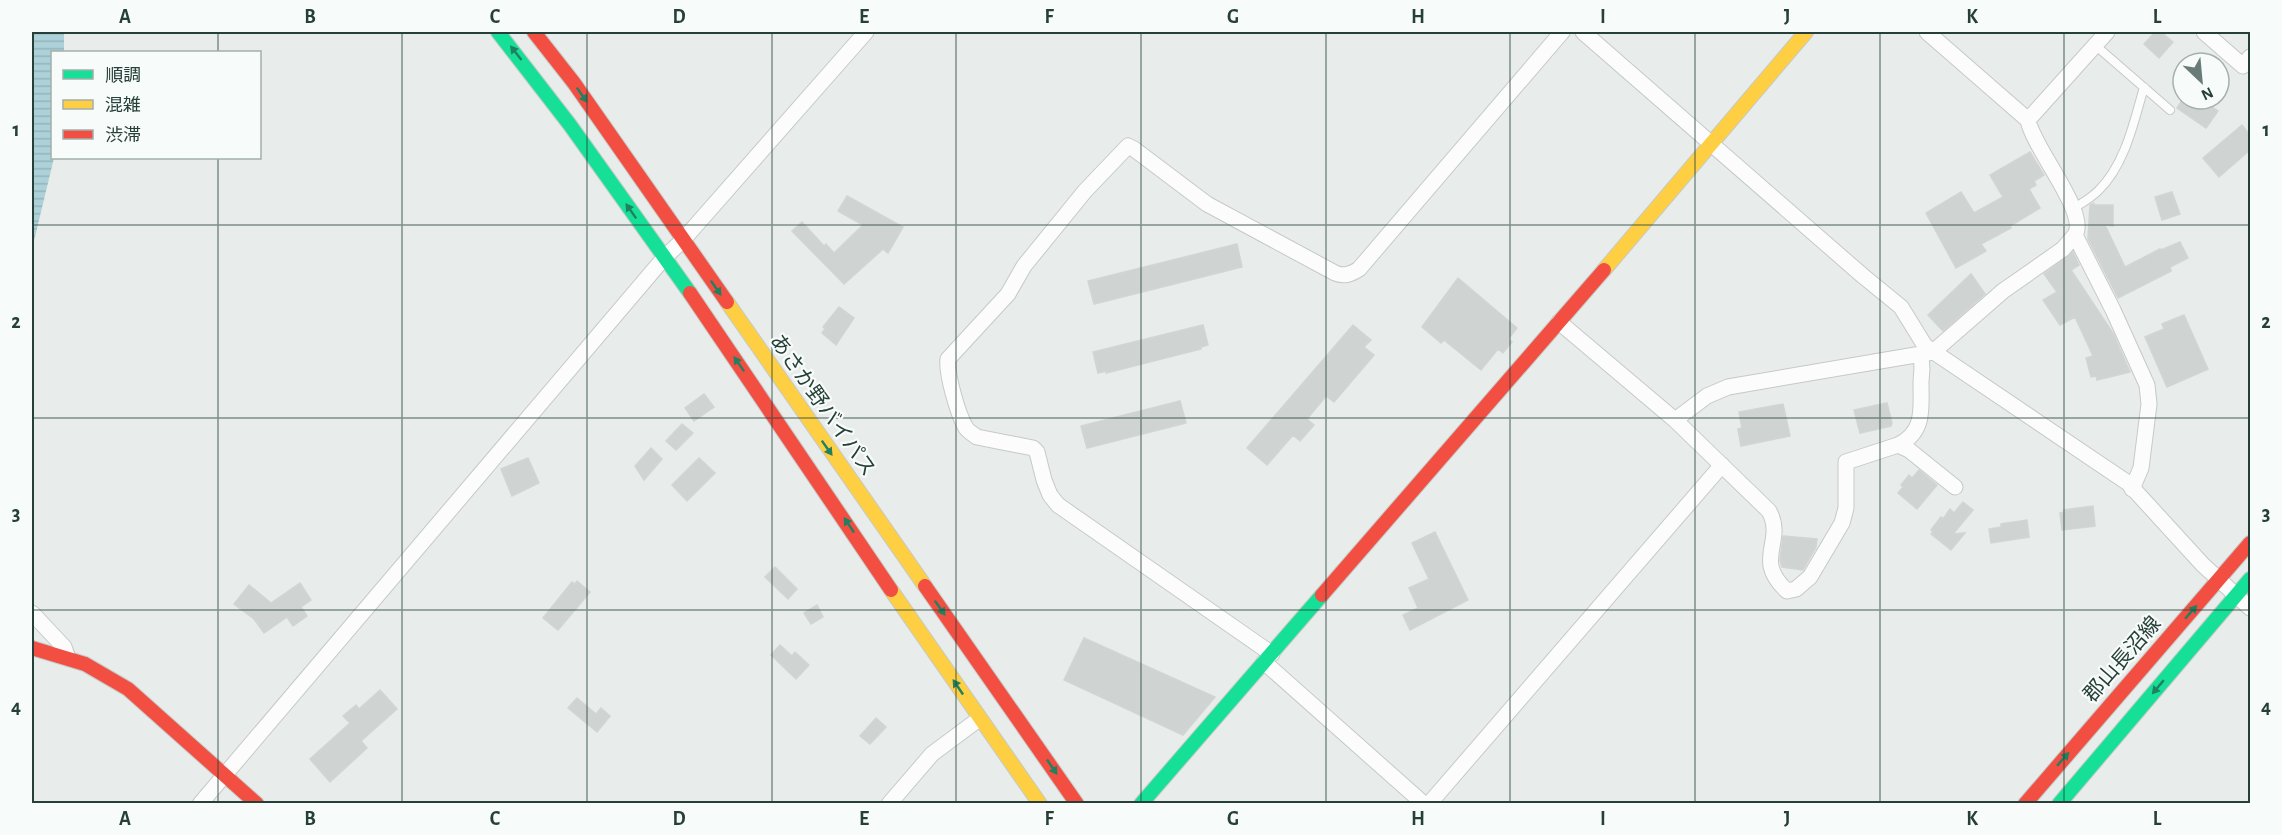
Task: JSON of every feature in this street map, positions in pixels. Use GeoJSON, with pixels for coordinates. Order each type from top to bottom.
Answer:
{"type":"FeatureCollection","features":[{"type":"Feature","properties":{"kind":"main road"},"geometry":{"type":"LineString","coordinates":[[498,32],[550,97],[664,258],[790,438],[979,719],[1040,804]]}},
{"type":"Feature","properties":{"kind":"main road","name":"あさか野バイパス"},"geometry":{"type":"LineString","coordinates":[[534,32],[573,83],[1077,804]]}},
{"type":"Feature","properties":{"kind":"main road"},"geometry":{"type":"LineString","coordinates":[[1141,804],[1559,322],[1806,32]]}},
{"type":"Feature","properties":{"kind":"main road","name":"郡山長沼線"},"geometry":{"type":"LineString","coordinates":[[2025,804],[2250,543]]}},
{"type":"Feature","properties":{"kind":"main road"},"geometry":{"type":"LineString","coordinates":[[2060,804],[2250,579]]}},
{"type":"Feature","properties":{"kind":"main road"},"geometry":{"type":"LineString","coordinates":[[32,648],[85,664],[128,689],[257,804]]}},
{"type":"Feature","properties":{"kind":"street"},"geometry":{"type":"LineString","coordinates":[[200,804],[664,258],[683,240],[866,32]]}},
{"type":"Feature","properties":{"kind":"street"},"geometry":{"type":"LineString","coordinates":[[1424,804],[1268,658],[1058,505],[1048,491],[1034,448],[974,435],[966,428],[960,416],[947,369],[948,359],[1008,294],[1024,266],[1085,191],[1128,146],[1207,204],[1335,273],[1340,275],[1352,273],[1359,269],[1562,32]]}},
{"type":"Feature","properties":{"kind":"street"},"geometry":{"type":"LineString","coordinates":[[1583,32],[1901,307],[1927,354],[2094,459],[2132,489],[2219,580],[2250,608]]}},
{"type":"Feature","properties":{"kind":"street"},"geometry":{"type":"LineString","coordinates":[[1559,322],[1675,420],[1764,504],[1772,514],[1775,527],[1769,563],[1771,572],[1787,591],[1804,584],[1842,524],[1846,508],[1846,462],[1898,445],[1912,435],[1921,419],[1921,380],[1927,354],[2002,291],[2063,249],[2075,236],[2078,224],[2074,208],[2035,140],[2028,120],[1927,32]]}},
{"type":"Feature","properties":{"kind":"street"},"geometry":{"type":"LineString","coordinates":[[2028,120],[2107,32]]}},
{"type":"Feature","properties":{"kind":"street"},"geometry":{"type":"LineString","coordinates":[[2204,32],[2242,66],[2250,57]]}},
{"type":"Feature","properties":{"kind":"street"},"geometry":{"type":"LineString","coordinates":[[2075,236],[2113,310],[2147,385],[2149,404],[2141,468],[2132,489]]}},
{"type":"Feature","properties":{"kind":"street"},"geometry":{"type":"LineString","coordinates":[[1675,420],[1707,396],[1728,387],[1896,357],[1927,354]]}},
{"type":"Feature","properties":{"kind":"street"},"geometry":{"type":"LineString","coordinates":[[1898,445],[1909,450],[1955,487]]}},
{"type":"Feature","properties":{"kind":"street"},"geometry":{"type":"LineString","coordinates":[[1429,804],[1722,465]]}},
{"type":"Feature","properties":{"kind":"street"},"geometry":{"type":"LineString","coordinates":[[32,613],[64,647],[68,658]]}},
{"type":"Feature","properties":{"kind":"street"},"geometry":{"type":"LineString","coordinates":[[889,804],[932,754],[979,719]]}},
{"type":"Feature","properties":{"kind":"lane"},"geometry":{"type":"LineString","coordinates":[[2095,45],[2170,110]]}},
{"type":"Feature","properties":{"kind":"lane"},"geometry":{"type":"LineString","coordinates":[[2074,208],[2099,191],[2115,168],[2133,127],[2144,87]]}},
{"type":"Feature","properties":{"kind":"water"},"geometry":{"type":"Polygon","coordinates":[[[32,32],[64,32],[64,51],[51,51],[51,159],[54,159],[32,249],[32,32]]]}},
{"type":"Feature","properties":{"kind":"building"},"geometry":{"type":"Polygon","coordinates":[[[2155,32],[2161,32],[2173,42],[2159,58],[2144,44],[2155,32]]]}},
{"type":"Feature","properties":{"kind":"building"},"geometry":{"type":"Polygon","coordinates":[[[2181,111],[2218,111],[2206,128],[2181,111]]]}},
{"type":"Feature","properties":{"kind":"building"},"geometry":{"type":"Polygon","coordinates":[[[2242,125],[2250,135],[2250,150],[2219,177],[2203,158],[2242,125]]]}},
{"type":"Feature","properties":{"kind":"building"},"geometry":{"type":"Polygon","coordinates":[[[2030,152],[2044,175],[2034,181],[2036,185],[2029,189],[2040,208],[2010,226],[2011,228],[1981,244],[1986,251],[1956,268],[1926,213],[1961,192],[1974,213],[2003,197],[1990,175],[2030,152]]]}},
{"type":"Feature","properties":{"kind":"building"},"geometry":{"type":"Polygon","coordinates":[[[2172,192],[2180,214],[2162,220],[2155,197],[2172,192]]]}},
{"type":"Feature","properties":{"kind":"building"},"geometry":{"type":"Polygon","coordinates":[[[847,196],[903,227],[888,253],[883,249],[844,284],[792,231],[802,222],[824,246],[826,244],[834,253],[863,225],[838,211],[847,196]]]}},
{"type":"Feature","properties":{"kind":"building"},"geometry":{"type":"Polygon","coordinates":[[[2094,203],[2094,205],[2113,205],[2113,226],[2105,225],[2125,267],[2160,249],[2180,242],[2188,258],[2170,267],[2171,271],[2118,298],[2088,239],[2090,205],[2094,203]]]}},
{"type":"Feature","properties":{"kind":"building"},"geometry":{"type":"Polygon","coordinates":[[[1237,244],[1242,267],[1094,304],[1088,281],[1237,244]]]}},
{"type":"Feature","properties":{"kind":"building"},"geometry":{"type":"Polygon","coordinates":[[[2073,252],[2079,265],[2071,270],[2113,333],[2130,372],[2097,380],[2096,376],[2091,377],[2086,358],[2093,356],[2075,317],[2060,325],[2043,300],[2057,292],[2044,274],[2073,252]]]}},
{"type":"Feature","properties":{"kind":"building"},"geometry":{"type":"Polygon","coordinates":[[[1971,274],[1985,294],[1943,331],[1928,315],[1971,274]]]}},
{"type":"Feature","properties":{"kind":"building"},"geometry":{"type":"Polygon","coordinates":[[[1458,278],[1517,328],[1508,339],[1512,342],[1503,353],[1498,349],[1481,370],[1444,340],[1441,343],[1422,327],[1458,278]]]}},
{"type":"Feature","properties":{"kind":"building"},"geometry":{"type":"Polygon","coordinates":[[[839,307],[854,318],[836,345],[822,333],[825,329],[823,327],[839,307]]]}},
{"type":"Feature","properties":{"kind":"building"},"geometry":{"type":"Polygon","coordinates":[[[2184,315],[2208,369],[2167,387],[2145,337],[2164,329],[2162,324],[2184,315]]]}},
{"type":"Feature","properties":{"kind":"building"},"geometry":{"type":"Polygon","coordinates":[[[1203,325],[1208,345],[1201,349],[1106,373],[1106,371],[1098,373],[1093,352],[1203,325]]]}},
{"type":"Feature","properties":{"kind":"building"},"geometry":{"type":"Polygon","coordinates":[[[1353,325],[1371,340],[1364,347],[1374,355],[1334,402],[1326,396],[1307,419],[1314,425],[1300,441],[1293,435],[1267,465],[1247,448],[1353,325]]]}},
{"type":"Feature","properties":{"kind":"building"},"geometry":{"type":"Polygon","coordinates":[[[704,394],[714,407],[694,421],[685,408],[704,394]]]}},
{"type":"Feature","properties":{"kind":"building"},"geometry":{"type":"Polygon","coordinates":[[[1180,401],[1186,423],[1087,448],[1081,426],[1180,401]]]}},
{"type":"Feature","properties":{"kind":"building"},"geometry":{"type":"Polygon","coordinates":[[[1887,403],[1891,426],[1860,433],[1854,410],[1887,403]]]}},
{"type":"Feature","properties":{"kind":"building"},"geometry":{"type":"Polygon","coordinates":[[[1783,404],[1790,436],[1741,446],[1738,429],[1742,428],[1739,412],[1783,404]]]}},
{"type":"Feature","properties":{"kind":"building"},"geometry":{"type":"Polygon","coordinates":[[[682,424],[693,433],[676,450],[666,441],[682,424]]]}},
{"type":"Feature","properties":{"kind":"building"},"geometry":{"type":"Polygon","coordinates":[[[651,448],[662,459],[644,480],[635,466],[651,448]]]}},
{"type":"Feature","properties":{"kind":"building"},"geometry":{"type":"Polygon","coordinates":[[[528,458],[539,483],[512,496],[501,469],[528,458]]]}},
{"type":"Feature","properties":{"kind":"building"},"geometry":{"type":"Polygon","coordinates":[[[699,458],[715,473],[687,501],[672,485],[699,458]]]}},
{"type":"Feature","properties":{"kind":"building"},"geometry":{"type":"Polygon","coordinates":[[[1919,470],[1937,485],[1917,509],[1898,493],[1909,475],[1912,478],[1919,470]]]}},
{"type":"Feature","properties":{"kind":"building"},"geometry":{"type":"Polygon","coordinates":[[[1963,502],[1973,510],[1953,534],[1965,533],[1951,550],[1931,534],[1933,532],[1931,530],[1950,509],[1954,513],[1963,502]]]}},
{"type":"Feature","properties":{"kind":"building"},"geometry":{"type":"Polygon","coordinates":[[[2093,506],[2095,526],[2062,530],[2060,513],[2064,510],[2093,506]]]}},
{"type":"Feature","properties":{"kind":"building"},"geometry":{"type":"Polygon","coordinates":[[[2027,520],[2029,537],[1991,543],[1989,529],[2001,527],[2001,524],[2027,520]]]}},
{"type":"Feature","properties":{"kind":"building"},"geometry":{"type":"Polygon","coordinates":[[[1435,532],[1468,600],[1410,630],[1403,615],[1418,608],[1409,588],[1429,579],[1412,543],[1435,532]]]}},
{"type":"Feature","properties":{"kind":"building"},"geometry":{"type":"Polygon","coordinates":[[[1783,536],[1817,539],[1816,547],[1803,570],[1782,567],[1780,560],[1783,536]]]}},
{"type":"Feature","properties":{"kind":"building"},"geometry":{"type":"Polygon","coordinates":[[[775,567],[797,589],[788,599],[765,577],[775,567]]]}},
{"type":"Feature","properties":{"kind":"building"},"geometry":{"type":"Polygon","coordinates":[[[577,581],[590,592],[558,630],[543,618],[572,582],[575,584],[577,581]]]}},
{"type":"Feature","properties":{"kind":"building"},"geometry":{"type":"Polygon","coordinates":[[[300,583],[311,600],[301,607],[307,616],[293,626],[287,617],[264,633],[254,619],[234,604],[249,585],[271,603],[300,583]]]}},
{"type":"Feature","properties":{"kind":"building"},"geometry":{"type":"Polygon","coordinates":[[[817,605],[823,617],[811,624],[804,613],[817,605]]]}},
{"type":"Feature","properties":{"kind":"building"},"geometry":{"type":"Polygon","coordinates":[[[1084,638],[1215,697],[1183,735],[1064,680],[1084,638]]]}},
{"type":"Feature","properties":{"kind":"building"},"geometry":{"type":"Polygon","coordinates":[[[780,645],[792,656],[795,652],[809,665],[796,679],[771,655],[780,645]]]}},
{"type":"Feature","properties":{"kind":"building"},"geometry":{"type":"Polygon","coordinates":[[[380,690],[397,709],[361,741],[367,748],[330,782],[310,759],[350,723],[343,716],[356,705],[359,709],[380,690]]]}},
{"type":"Feature","properties":{"kind":"building"},"geometry":{"type":"Polygon","coordinates":[[[577,698],[596,714],[601,708],[610,716],[597,732],[568,708],[577,698]]]}},
{"type":"Feature","properties":{"kind":"building"},"geometry":{"type":"Polygon","coordinates":[[[876,718],[886,727],[870,744],[860,736],[876,718]]]}},
{"type":"Feature","properties":{"kind":"traffic: fast"},"geometry":{"type":"LineString","coordinates":[[498,32],[570,125],[690,293]]}},
{"type":"Feature","properties":{"kind":"traffic: fast"},"geometry":{"type":"LineString","coordinates":[[2059,804],[2250,579]]}},
{"type":"Feature","properties":{"kind":"traffic: fast"},"geometry":{"type":"LineString","coordinates":[[1141,804],[1322,595]]}},
{"type":"Feature","properties":{"kind":"traffic: slow"},"geometry":{"type":"LineString","coordinates":[[1604,270],[1806,32]]}},
{"type":"Feature","properties":{"kind":"traffic: slow"},"geometry":{"type":"LineString","coordinates":[[727,302],[925,586]]}},
{"type":"Feature","properties":{"kind":"traffic: slow"},"geometry":{"type":"LineString","coordinates":[[891,590],[1040,804]]}},
{"type":"Feature","properties":{"kind":"traffic: jam"},"geometry":{"type":"LineString","coordinates":[[534,32],[574,83],[727,302]]}},
{"type":"Feature","properties":{"kind":"traffic: jam"},"geometry":{"type":"LineString","coordinates":[[1322,595],[1604,270]]}},
{"type":"Feature","properties":{"kind":"traffic: jam"},"geometry":{"type":"LineString","coordinates":[[690,293],[891,590]]}},
{"type":"Feature","properties":{"kind":"traffic: jam"},"geometry":{"type":"LineString","coordinates":[[2025,804],[2250,543]]}},
{"type":"Feature","properties":{"kind":"traffic: jam"},"geometry":{"type":"LineString","coordinates":[[925,586],[1077,804]]}},
{"type":"Feature","properties":{"kind":"traffic: jam"},"geometry":{"type":"LineString","coordinates":[[32,648],[85,664],[128,689],[257,804]]}}]}
